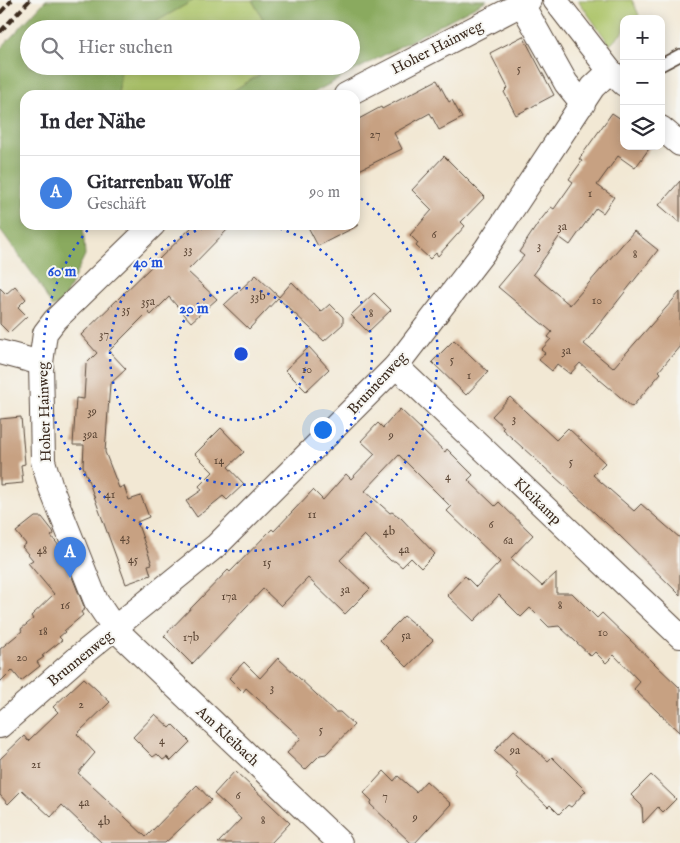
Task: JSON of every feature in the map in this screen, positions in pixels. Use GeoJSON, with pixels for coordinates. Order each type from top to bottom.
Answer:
{"type":"FeatureCollection","features":[{"type":"Feature","properties":{"kind":"street"},"geometry":{"type":"LineString","coordinates":[[555,0],[617,77]]}},
{"type":"Feature","properties":{"kind":"street"},"geometry":{"type":"LineString","coordinates":[[526,2],[566,83],[583,104]]}},
{"type":"Feature","properties":{"kind":"street","name":"Hoher Hainweg"},"geometry":{"type":"LineString","coordinates":[[356,90],[526,2]]}},
{"type":"Feature","properties":{"kind":"street","name":"Brunnenweg"},"geometry":{"type":"LineString","coordinates":[[0,726],[80,656],[115,630],[217,546],[396,366],[486,249],[593,87],[617,77]]}},
{"type":"Feature","properties":{"kind":"street","name":"Hoher Hainweg"},"geometry":{"type":"LineString","coordinates":[[115,630],[96,602],[51,488],[43,461],[41,363],[45,333],[55,320],[148,230]]}},
{"type":"Feature","properties":{"kind":"street"},"geometry":{"type":"LineString","coordinates":[[0,352],[41,363]]}},
{"type":"Feature","properties":{"kind":"street","name":"Kleikamp"},"geometry":{"type":"LineString","coordinates":[[396,366],[680,636]]}},
{"type":"Feature","properties":{"kind":"street","name":"Am Kleibach"},"geometry":{"type":"LineString","coordinates":[[115,630],[340,843]]}},
{"type":"Feature","properties":{"kind":"lane"},"geometry":{"type":"LineString","coordinates":[[665,63],[680,55]]}},
{"type":"Feature","properties":{"kind":"green space"},"geometry":{"type":"Polygon","coordinates":[[[46,0],[194,0],[159,20],[27,20],[46,0]]]}},
{"type":"Feature","properties":{"kind":"green space"},"geometry":{"type":"Polygon","coordinates":[[[194,0],[252,0],[264,20],[159,20],[194,0]]]}},
{"type":"Feature","properties":{"kind":"green space"},"geometry":{"type":"Polygon","coordinates":[[[252,0],[487,0],[360,68],[360,20],[264,20],[252,0]]]}},
{"type":"Feature","properties":{"kind":"green space"},"geometry":{"type":"Polygon","coordinates":[[[578,0],[632,0],[639,15],[620,15],[620,35],[610,45],[578,0]]]}},
{"type":"Feature","properties":{"kind":"green space"},"geometry":{"type":"Polygon","coordinates":[[[20,28],[20,75],[120,75],[119,90],[20,90],[20,230],[83,230],[85,255],[62,303],[52,307],[37,280],[0,229],[0,49],[20,28]]]}},
{"type":"Feature","properties":{"kind":"green space"},"geometry":{"type":"Polygon","coordinates":[[[120,75],[259,75],[234,90],[119,90],[120,75]]]}},
{"type":"Feature","properties":{"kind":"green space"},"geometry":{"type":"Polygon","coordinates":[[[259,75],[346,75],[318,90],[234,90],[259,75]]]}},
{"type":"Feature","properties":{"kind":"building"},"geometry":{"type":"Polygon","coordinates":[[[523,36],[554,95],[516,115],[504,92],[508,88],[490,53],[523,36]]]}},
{"type":"Feature","properties":{"kind":"building"},"geometry":{"type":"Polygon","coordinates":[[[437,80],[449,102],[452,100],[462,118],[439,130],[430,113],[394,133],[402,149],[360,170],[360,118],[381,107],[382,109],[437,80]]]}},
{"type":"Feature","properties":{"kind":"building"},"geometry":{"type":"Polygon","coordinates":[[[612,113],[620,118],[620,150],[648,150],[635,168],[618,156],[597,185],[614,197],[603,213],[596,208],[570,245],[559,237],[533,274],[570,305],[634,231],[658,250],[584,344],[613,368],[680,292],[680,346],[659,371],[661,373],[632,407],[580,363],[570,374],[557,364],[552,371],[539,360],[545,353],[541,350],[551,339],[548,337],[552,332],[498,287],[524,256],[519,252],[539,222],[551,207],[554,209],[573,182],[569,179],[582,161],[579,159],[612,113]]]}},
{"type":"Feature","properties":{"kind":"building"},"geometry":{"type":"Polygon","coordinates":[[[444,156],[485,197],[461,222],[465,226],[438,256],[436,253],[430,259],[416,246],[418,243],[410,235],[432,210],[412,190],[444,156]]]}},
{"type":"Feature","properties":{"kind":"building"},"geometry":{"type":"Polygon","coordinates":[[[680,181],[680,223],[659,205],[680,181]]]}},
{"type":"Feature","properties":{"kind":"building"},"geometry":{"type":"Polygon","coordinates":[[[189,230],[227,230],[187,271],[217,299],[191,322],[169,297],[151,315],[148,312],[109,351],[126,369],[110,384],[105,452],[119,488],[124,486],[129,500],[141,496],[149,517],[137,522],[152,564],[148,565],[151,575],[126,584],[83,466],[84,445],[73,445],[76,398],[84,399],[86,364],[97,353],[81,335],[189,230]]]}},
{"type":"Feature","properties":{"kind":"building"},"geometry":{"type":"Polygon","coordinates":[[[310,230],[349,230],[318,246],[310,230]]]}},
{"type":"Feature","properties":{"kind":"building"},"geometry":{"type":"Polygon","coordinates":[[[256,275],[279,297],[292,282],[321,312],[330,304],[343,317],[343,324],[324,341],[278,298],[249,329],[224,305],[256,275]]]}},
{"type":"Feature","properties":{"kind":"building"},"geometry":{"type":"Polygon","coordinates":[[[15,286],[26,299],[18,307],[27,316],[9,333],[0,324],[0,288],[6,294],[15,286]]]}},
{"type":"Feature","properties":{"kind":"building"},"geometry":{"type":"Polygon","coordinates":[[[374,293],[391,310],[368,332],[351,315],[374,293]]]}},
{"type":"Feature","properties":{"kind":"building"},"geometry":{"type":"Polygon","coordinates":[[[454,340],[488,372],[466,395],[432,362],[454,340]]]}},
{"type":"Feature","properties":{"kind":"building"},"geometry":{"type":"Polygon","coordinates":[[[309,347],[329,369],[306,391],[285,370],[309,347]]]}},
{"type":"Feature","properties":{"kind":"building"},"geometry":{"type":"Polygon","coordinates":[[[510,397],[556,440],[568,428],[605,463],[593,475],[634,511],[641,504],[680,538],[680,595],[617,533],[502,429],[504,427],[492,416],[510,397]]]}},
{"type":"Feature","properties":{"kind":"building"},"geometry":{"type":"Polygon","coordinates":[[[400,409],[445,452],[447,449],[473,475],[468,480],[495,506],[499,502],[533,535],[511,558],[542,586],[556,573],[556,593],[572,593],[597,618],[602,613],[680,688],[680,733],[634,689],[640,682],[614,655],[606,663],[595,652],[591,656],[559,626],[549,627],[530,608],[521,617],[499,595],[474,621],[447,595],[465,576],[476,587],[500,562],[447,511],[451,507],[399,455],[365,491],[390,513],[392,512],[401,518],[435,554],[421,568],[411,558],[402,567],[395,561],[391,561],[364,535],[340,560],[370,589],[345,614],[308,578],[281,606],[263,589],[192,664],[164,636],[228,570],[230,572],[272,529],[274,531],[313,490],[323,500],[346,474],[351,479],[375,454],[361,441],[378,423],[383,428],[400,409]]]}},
{"type":"Feature","properties":{"kind":"building"},"geometry":{"type":"Polygon","coordinates":[[[21,417],[25,464],[21,465],[23,483],[0,485],[0,419],[21,417]]]}},
{"type":"Feature","properties":{"kind":"building"},"geometry":{"type":"Polygon","coordinates":[[[221,428],[244,452],[228,467],[244,484],[227,500],[223,496],[197,517],[186,501],[202,490],[199,486],[213,472],[195,454],[221,428]]]}},
{"type":"Feature","properties":{"kind":"building"},"geometry":{"type":"Polygon","coordinates":[[[35,517],[42,517],[53,531],[54,534],[51,536],[60,547],[85,609],[81,612],[83,615],[59,637],[62,640],[37,662],[40,666],[21,681],[12,670],[0,682],[0,649],[22,631],[21,629],[33,619],[31,616],[54,594],[28,563],[33,560],[22,547],[26,544],[16,532],[35,517]]]}},
{"type":"Feature","properties":{"kind":"building"},"geometry":{"type":"Polygon","coordinates":[[[404,616],[433,640],[407,667],[380,640],[404,616]]]}},
{"type":"Feature","properties":{"kind":"building"},"geometry":{"type":"Polygon","coordinates":[[[278,658],[335,712],[340,712],[354,725],[326,754],[320,755],[305,770],[287,753],[301,738],[246,688],[243,692],[229,678],[244,662],[260,678],[278,658]]]}},
{"type":"Feature","properties":{"kind":"building"},"geometry":{"type":"Polygon","coordinates":[[[84,678],[110,702],[77,734],[95,753],[78,773],[146,837],[197,785],[211,800],[165,843],[102,843],[62,805],[51,817],[22,790],[8,804],[0,795],[0,759],[24,736],[28,741],[58,712],[53,707],[84,678]]]}},
{"type":"Feature","properties":{"kind":"building"},"geometry":{"type":"Polygon","coordinates":[[[155,714],[170,728],[173,725],[190,742],[171,761],[167,757],[163,760],[157,754],[153,757],[133,737],[155,714]]]}},
{"type":"Feature","properties":{"kind":"building"},"geometry":{"type":"Polygon","coordinates":[[[514,730],[548,761],[552,757],[586,791],[571,807],[568,805],[559,814],[550,805],[548,807],[516,776],[518,773],[494,751],[514,730]]]}},
{"type":"Feature","properties":{"kind":"building"},"geometry":{"type":"Polygon","coordinates":[[[235,771],[290,823],[271,843],[218,843],[241,819],[214,794],[235,771]]]}},
{"type":"Feature","properties":{"kind":"building"},"geometry":{"type":"Polygon","coordinates":[[[384,771],[394,781],[398,776],[416,792],[426,781],[451,804],[415,843],[411,843],[370,804],[372,801],[364,793],[384,771]]]}},
{"type":"Feature","properties":{"kind":"building"},"geometry":{"type":"Polygon","coordinates":[[[651,775],[676,799],[663,812],[658,807],[643,823],[642,806],[631,795],[651,775]]]}},
{"type":"Feature","properties":{"kind":"railway"},"geometry":{"type":"LineString","coordinates":[[0,13],[12,0]]}},
{"type":"Feature","properties":{"kind":"railway"},"geometry":{"type":"LineString","coordinates":[[0,32],[30,0]]}},
{"type":"Feature","properties":{"kind":"place","name":"Gitarrenbau Wolff"},"geometry":{"type":"Point","coordinates":[70,578]}}]}
